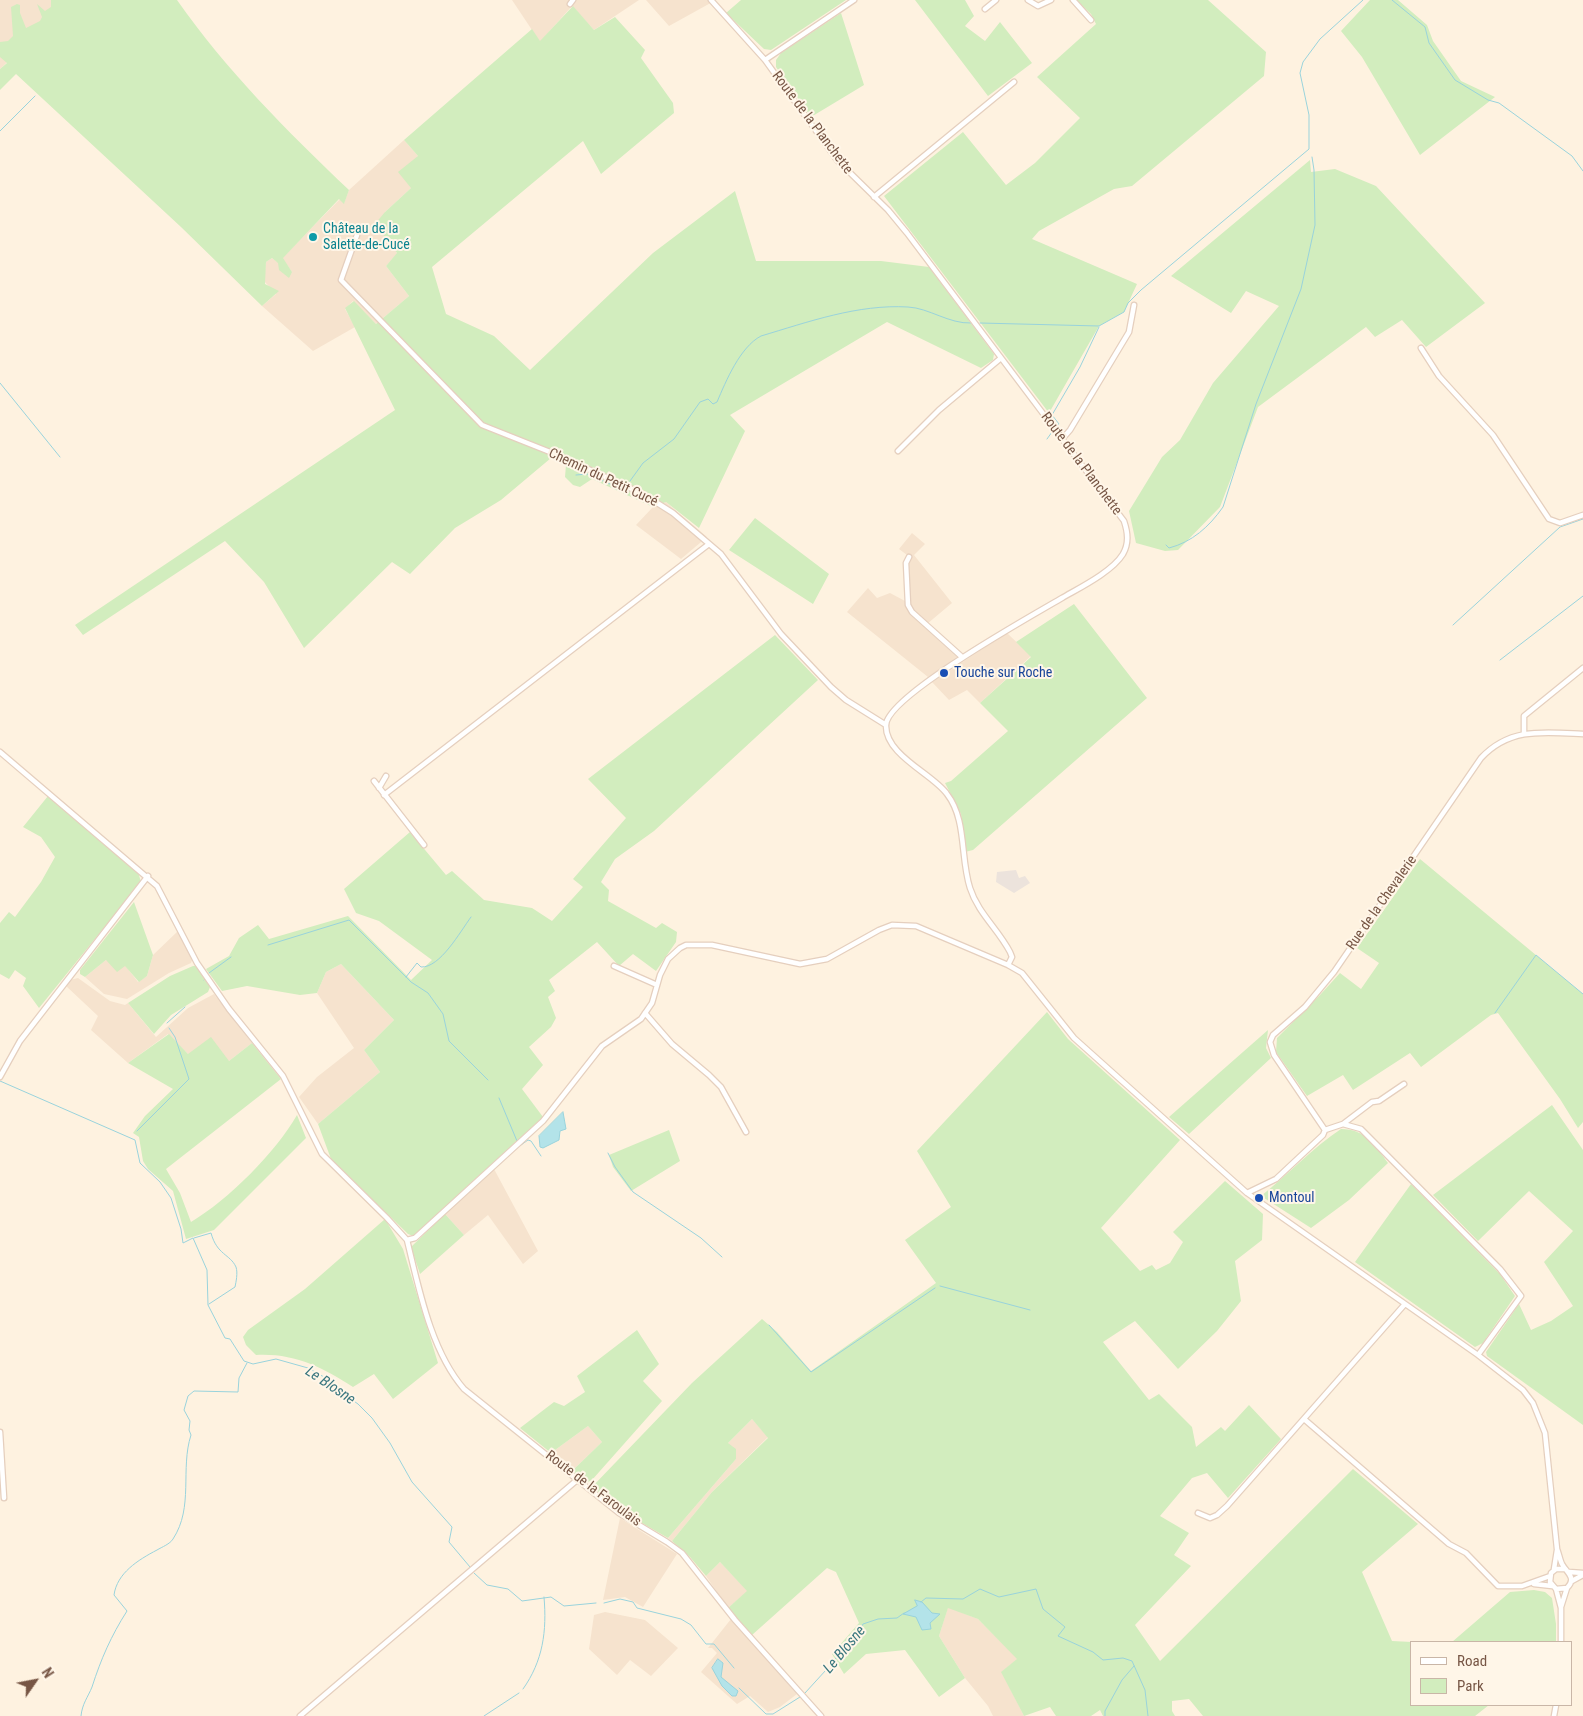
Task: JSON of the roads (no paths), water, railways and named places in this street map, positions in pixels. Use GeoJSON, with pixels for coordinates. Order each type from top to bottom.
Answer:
{"type":"FeatureCollection","features":[{"type":"Feature","properties":{"kind":"street","name":"Route de la Planchette"},"geometry":{"type":"LineString","coordinates":[[711,0],[765,60],[837,160],[907,233],[1124,521],[1128,537],[1122,555],[1087,583],[962,657],[898,704],[888,717],[886,725]]}},
{"type":"Feature","properties":{"kind":"street"},"geometry":{"type":"LineString","coordinates":[[765,60],[854,0]]}},
{"type":"Feature","properties":{"kind":"street"},"geometry":{"type":"LineString","coordinates":[[985,10],[996,0]]}},
{"type":"Feature","properties":{"kind":"street"},"geometry":{"type":"LineString","coordinates":[[1028,0],[1038,6],[1051,0]]}},
{"type":"Feature","properties":{"kind":"street"},"geometry":{"type":"LineString","coordinates":[[1072,0],[1091,20]]}},
{"type":"Feature","properties":{"kind":"street"},"geometry":{"type":"LineString","coordinates":[[874,197],[1014,82]]}},
{"type":"Feature","properties":{"kind":"street","name":"Chemin du Petit Cucé"},"geometry":{"type":"LineString","coordinates":[[357,234],[341,280],[482,425],[555,454],[643,494],[673,513],[721,554],[781,634],[831,687],[846,700],[886,725]]}},
{"type":"Feature","properties":{"kind":"street"},"geometry":{"type":"LineString","coordinates":[[1063,438],[1070,430],[1129,332],[1134,305]]}},
{"type":"Feature","properties":{"kind":"street"},"geometry":{"type":"LineString","coordinates":[[1421,348],[1439,376],[1493,435],[1549,519],[1560,523],[1583,515]]}},
{"type":"Feature","properties":{"kind":"street"},"geometry":{"type":"LineString","coordinates":[[898,452],[939,410],[1002,358]]}},
{"type":"Feature","properties":{"kind":"street"},"geometry":{"type":"LineString","coordinates":[[384,795],[709,544]]}},
{"type":"Feature","properties":{"kind":"street"},"geometry":{"type":"LineString","coordinates":[[909,557],[906,562],[908,605],[912,612],[962,657]]}},
{"type":"Feature","properties":{"kind":"street"},"geometry":{"type":"LineString","coordinates":[[1524,734],[1524,716],[1583,668]]}},
{"type":"Feature","properties":{"kind":"street"},"geometry":{"type":"LineString","coordinates":[[886,725],[892,740],[909,763],[938,784],[957,810],[964,865],[970,890],[982,913],[1010,952],[1012,957],[1008,965]]}},
{"type":"Feature","properties":{"kind":"street","name":"Rue de la Chevalerie"},"geometry":{"type":"LineString","coordinates":[[1325,1130],[1274,1055],[1270,1042],[1273,1035],[1305,1007],[1334,972],[1481,758],[1499,742],[1524,734],[1583,734]]}},
{"type":"Feature","properties":{"kind":"street"},"geometry":{"type":"LineString","coordinates":[[0,752],[148,876],[166,898],[187,946],[201,970],[229,1010],[283,1076],[322,1154],[407,1240],[415,1238],[543,1121],[602,1046],[645,1014],[652,1003],[668,959],[675,951],[686,945],[712,945],[800,964],[828,959],[842,953],[879,930],[892,925],[916,926],[1008,965],[1030,982],[1074,1038],[1247,1193],[1478,1355],[1522,1390],[1533,1403],[1545,1433],[1557,1549],[1553,1571],[1550,1576],[1534,1584],[1506,1588],[1498,1586],[1466,1553],[1449,1544],[1304,1419]]}},
{"type":"Feature","properties":{"kind":"street"},"geometry":{"type":"LineString","coordinates":[[379,788],[386,776]]}},
{"type":"Feature","properties":{"kind":"street"},"geometry":{"type":"LineString","coordinates":[[374,781],[424,845]]}},
{"type":"Feature","properties":{"kind":"street"},"geometry":{"type":"LineString","coordinates":[[0,1077],[20,1041],[148,876]]}},
{"type":"Feature","properties":{"kind":"street"},"geometry":{"type":"LineString","coordinates":[[614,966],[657,985]]}},
{"type":"Feature","properties":{"kind":"street"},"geometry":{"type":"LineString","coordinates":[[645,1014],[672,1044],[709,1074],[721,1087],[746,1132]]}},
{"type":"Feature","properties":{"kind":"street"},"geometry":{"type":"LineString","coordinates":[[1247,1193],[1276,1179],[1323,1135],[1325,1130],[1343,1124],[1372,1102],[1379,1102],[1404,1084]]}},
{"type":"Feature","properties":{"kind":"street"},"geometry":{"type":"LineString","coordinates":[[1343,1124],[1361,1129],[1372,1138],[1392,1161],[1500,1269],[1521,1296],[1478,1355]]}},
{"type":"Feature","properties":{"kind":"street","name":"Route de la Faroulais"},"geometry":{"type":"LineString","coordinates":[[407,1240],[435,1339],[446,1366],[464,1389],[619,1513],[682,1553],[729,1613],[821,1716]]}},
{"type":"Feature","properties":{"kind":"street"},"geometry":{"type":"LineString","coordinates":[[1198,1513],[1210,1518],[1217,1515],[1405,1304]]}},
{"type":"Feature","properties":{"kind":"street"},"geometry":{"type":"LineString","coordinates":[[0,1432],[4,1498]]}},
{"type":"Feature","properties":{"kind":"street"},"geometry":{"type":"LineString","coordinates":[[300,1716],[577,1480]]}},
{"type":"Feature","properties":{"kind":"street"},"geometry":{"type":"LineString","coordinates":[[1557,1549],[1572,1582]]}},
{"type":"Feature","properties":{"kind":"street"},"geometry":{"type":"LineString","coordinates":[[1553,1571],[1559,1568],[1583,1574]]}},
{"type":"Feature","properties":{"kind":"street"},"geometry":{"type":"LineString","coordinates":[[1561,1641],[1561,1608],[1567,1588],[1583,1574]]}},
{"type":"Feature","properties":{"kind":"street"},"geometry":{"type":"LineString","coordinates":[[1550,1576],[1561,1608]]}},
{"type":"Feature","properties":{"kind":"street"},"geometry":{"type":"LineString","coordinates":[[1534,1584],[1554,1588],[1567,1588]]}},
{"type":"Feature","properties":{"kind":"water"},"geometry":{"type":"Polygon","coordinates":[[[563,1112],[566,1129],[560,1131],[559,1140],[543,1148],[540,1147],[539,1136],[563,1112]]]}},
{"type":"Feature","properties":{"kind":"water"},"geometry":{"type":"Polygon","coordinates":[[[915,1600],[922,1602],[932,1613],[940,1614],[930,1623],[931,1629],[922,1630],[916,1617],[903,1614],[917,1606],[915,1600]]]}},
{"type":"Feature","properties":{"kind":"water"},"geometry":{"type":"Polygon","coordinates":[[[718,1659],[723,1663],[721,1677],[738,1691],[736,1696],[732,1696],[722,1686],[712,1668],[718,1659]]]}},
{"type":"Feature","properties":{"kind":"waterway"},"geometry":{"type":"LineString","coordinates":[[980,323],[1099,326],[1124,312],[1128,303],[1141,290],[1309,149],[1309,115],[1300,73],[1303,62],[1320,39],[1363,0]]}},
{"type":"Feature","properties":{"kind":"waterway"},"geometry":{"type":"LineString","coordinates":[[1392,0],[1425,27],[1429,43],[1455,80],[1488,100],[1499,103],[1572,156],[1583,171]]}},
{"type":"Feature","properties":{"kind":"waterway"},"geometry":{"type":"LineString","coordinates":[[0,131],[35,96]]}},
{"type":"Feature","properties":{"kind":"waterway"},"geometry":{"type":"LineString","coordinates":[[1166,545],[1169,548],[1193,538],[1212,521],[1223,507],[1256,404],[1301,289],[1315,225],[1312,157]]}},
{"type":"Feature","properties":{"kind":"waterway"},"geometry":{"type":"LineString","coordinates":[[630,481],[643,463],[674,439],[700,402],[708,399],[713,404],[717,402],[740,356],[753,341],[761,336],[833,315],[871,308],[916,308],[955,321],[971,323]]}},
{"type":"Feature","properties":{"kind":"waterway"},"geometry":{"type":"LineString","coordinates":[[1058,425],[1052,415],[1080,367],[1099,327]]}},
{"type":"Feature","properties":{"kind":"waterway"},"geometry":{"type":"LineString","coordinates":[[0,383],[60,457]]}},
{"type":"Feature","properties":{"kind":"waterway"},"geometry":{"type":"LineString","coordinates":[[1047,439],[1052,432]]}},
{"type":"Feature","properties":{"kind":"waterway"},"geometry":{"type":"LineString","coordinates":[[576,475],[587,474],[624,490]]}},
{"type":"Feature","properties":{"kind":"waterway"},"geometry":{"type":"LineString","coordinates":[[1453,625],[1560,527],[1583,519]]}},
{"type":"Feature","properties":{"kind":"waterway"},"geometry":{"type":"LineString","coordinates":[[1500,660],[1583,596]]}},
{"type":"Feature","properties":{"kind":"waterway"},"geometry":{"type":"LineString","coordinates":[[406,977],[417,963],[421,967],[428,966],[442,956],[471,917]]}},
{"type":"Feature","properties":{"kind":"waterway"},"geometry":{"type":"LineString","coordinates":[[268,945],[349,920],[411,982],[428,993],[443,1014],[449,1041],[488,1080]]}},
{"type":"Feature","properties":{"kind":"waterway"},"geometry":{"type":"LineString","coordinates":[[1495,1013],[1536,955],[1583,994]]}},
{"type":"Feature","properties":{"kind":"waterway"},"geometry":{"type":"LineString","coordinates":[[209,973],[231,957]]}},
{"type":"Feature","properties":{"kind":"waterway"},"geometry":{"type":"LineString","coordinates":[[167,1023],[185,1007]]}},
{"type":"Feature","properties":{"kind":"waterway"},"geometry":{"type":"LineString","coordinates":[[137,1131],[189,1079],[175,1037],[169,1028]]}},
{"type":"Feature","properties":{"kind":"waterway","name":"Le Blosne"},"geometry":{"type":"LineString","coordinates":[[0,1081],[135,1140],[140,1163],[160,1182],[171,1198],[181,1229],[183,1243],[193,1238],[207,1270],[208,1305],[225,1338],[230,1339],[244,1361],[253,1364],[276,1359],[308,1368],[331,1381],[337,1389],[358,1404],[372,1418],[390,1443],[412,1482],[452,1527],[449,1542],[470,1567]]}},
{"type":"Feature","properties":{"kind":"waterway"},"geometry":{"type":"LineString","coordinates":[[499,1098],[517,1141]]}},
{"type":"Feature","properties":{"kind":"waterway"},"geometry":{"type":"LineString","coordinates":[[521,1145],[528,1140],[531,1141],[541,1156]]}},
{"type":"Feature","properties":{"kind":"waterway"},"geometry":{"type":"LineString","coordinates":[[608,1153],[615,1167],[633,1192],[701,1238],[722,1257]]}},
{"type":"Feature","properties":{"kind":"waterway"},"geometry":{"type":"LineString","coordinates":[[194,1238],[211,1233],[217,1246],[237,1269],[235,1287],[209,1304]]}},
{"type":"Feature","properties":{"kind":"waterway"},"geometry":{"type":"LineString","coordinates":[[940,1286],[1030,1310]]}},
{"type":"Feature","properties":{"kind":"waterway"},"geometry":{"type":"LineString","coordinates":[[769,1325],[811,1372],[935,1288]]}},
{"type":"Feature","properties":{"kind":"waterway"},"geometry":{"type":"LineString","coordinates":[[81,1716],[107,1648],[127,1611],[114,1595],[119,1580],[136,1563],[170,1542],[179,1527],[185,1501],[186,1461],[191,1435],[189,1430],[190,1421],[184,1410],[188,1396],[194,1391],[238,1392],[239,1378],[247,1363]]}},
{"type":"Feature","properties":{"kind":"waterway","name":"Le Blosne"},"geometry":{"type":"LineString","coordinates":[[474,1573],[487,1585],[508,1589],[522,1601],[551,1597],[564,1606],[596,1603]]}},
{"type":"Feature","properties":{"kind":"waterway","name":"Le Blosne"},"geometry":{"type":"LineString","coordinates":[[921,1602],[926,1598],[963,1599],[980,1589],[999,1597],[1036,1589],[1043,1609],[1065,1627],[1058,1636],[1093,1652],[1103,1660],[1123,1658],[1132,1661],[1145,1690],[1148,1716]]}},
{"type":"Feature","properties":{"kind":"waterway"},"geometry":{"type":"LineString","coordinates":[[523,1689],[535,1668],[542,1645],[545,1622],[544,1597]]}},
{"type":"Feature","properties":{"kind":"waterway","name":"Le Blosne"},"geometry":{"type":"LineString","coordinates":[[604,1603],[620,1599],[633,1602],[637,1608],[681,1619],[691,1625],[706,1644],[714,1644],[734,1668]]}},
{"type":"Feature","properties":{"kind":"waterway","name":"Le Blosne"},"geometry":{"type":"LineString","coordinates":[[805,1693],[826,1670],[832,1668],[832,1662],[851,1644],[863,1624],[878,1619],[897,1618],[904,1613]]}},
{"type":"Feature","properties":{"kind":"waterway"},"geometry":{"type":"LineString","coordinates":[[1105,1716],[1105,1711],[1122,1680],[1134,1666]]}},
{"type":"Feature","properties":{"kind":"waterway","name":"Le Blosne"},"geometry":{"type":"LineString","coordinates":[[739,1688],[766,1714],[773,1714],[800,1697]]}},
{"type":"Feature","properties":{"kind":"waterway"},"geometry":{"type":"LineString","coordinates":[[484,1716],[519,1693]]}},
{"type":"Feature","properties":{"kind":"place","name":"Château de la Salette-de-Cucé"},"geometry":{"type":"Point","coordinates":[313,237]}},
{"type":"Feature","properties":{"kind":"place","name":"Touche sur Roche"},"geometry":{"type":"Point","coordinates":[944,673]}},
{"type":"Feature","properties":{"kind":"place","name":"Montoul"},"geometry":{"type":"Point","coordinates":[1259,1198]}}]}
